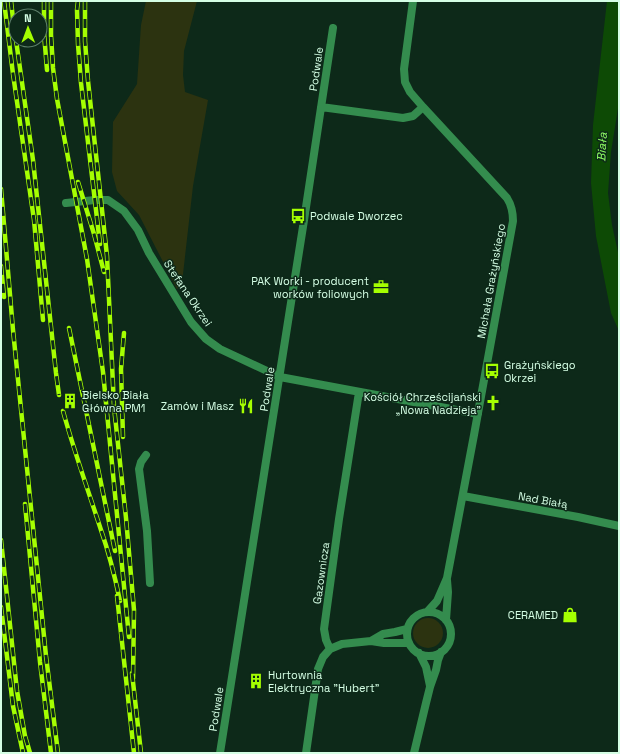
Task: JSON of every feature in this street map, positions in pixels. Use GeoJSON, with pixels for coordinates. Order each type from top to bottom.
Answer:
{"type":"FeatureCollection","features":[{"type":"Feature","properties":{"kind":"street","name":"Michała Grażyńskiego"},"geometry":{"type":"LineString","coordinates":[[413,1],[404,69],[405,82],[410,92],[423,107],[507,198],[513,212],[513,221],[447,578],[438,598],[428,612]]}},
{"type":"Feature","properties":{"kind":"street","name":"Podwale"},"geometry":{"type":"LineString","coordinates":[[220,753],[280,377],[333,28]]}},
{"type":"Feature","properties":{"kind":"street"},"geometry":{"type":"LineString","coordinates":[[321,107],[402,118],[414,116],[423,107]]}},
{"type":"Feature","properties":{"kind":"street","name":"Stefana Okrzei"},"geometry":{"type":"LineString","coordinates":[[66,203],[108,200],[124,211],[134,225],[149,253],[192,322],[206,339],[220,349],[280,377],[478,414]]}},
{"type":"Feature","properties":{"kind":"street","name":"Gazownicza"},"geometry":{"type":"LineString","coordinates":[[330,649],[326,640],[324,629],[339,519],[359,392]]}},
{"type":"Feature","properties":{"kind":"street"},"geometry":{"type":"LineString","coordinates":[[146,456],[141,462],[140,469],[147,531],[150,583]]}},
{"type":"Feature","properties":{"kind":"street","name":"Nad Białą"},"geometry":{"type":"LineString","coordinates":[[463,496],[619,526]]}},
{"type":"Feature","properties":{"kind":"street","name":"Michała Grażyńskiego"},"geometry":{"type":"LineString","coordinates":[[446,620],[448,592],[447,578]]}},
{"type":"Feature","properties":{"kind":"street"},"geometry":{"type":"LineString","coordinates":[[428,612],[442,616],[446,620],[451,633],[450,640],[441,652],[434,655],[426,655],[413,649],[409,643],[407,629],[415,616],[428,612]]}},
{"type":"Feature","properties":{"kind":"street"},"geometry":{"type":"LineString","coordinates":[[306,753],[318,669],[323,657],[330,649],[342,644],[371,640],[383,634],[407,629]]}},
{"type":"Feature","properties":{"kind":"street"},"geometry":{"type":"LineString","coordinates":[[371,640],[384,643],[409,643]]}},
{"type":"Feature","properties":{"kind":"street"},"geometry":{"type":"LineString","coordinates":[[414,753],[430,687],[441,652]]}},
{"type":"Feature","properties":{"kind":"street"},"geometry":{"type":"LineString","coordinates":[[419,653],[426,667],[430,687]]}},
{"type":"Feature","properties":{"kind":"shaded area"},"geometry":{"type":"Polygon","coordinates":[[[146,1],[197,1],[184,51],[183,75],[185,92],[208,100],[193,186],[182,283],[177,289],[139,215],[117,191],[112,172],[113,122],[137,84],[141,25],[146,1]]]}},
{"type":"Feature","properties":{"kind":"shaded area"},"geometry":{"type":"Polygon","coordinates":[[[428,618],[439,622],[443,633],[439,644],[428,648],[417,644],[413,633],[417,622],[428,618]]]}},
{"type":"Feature","properties":{"kind":"water","name":"Biała"},"geometry":{"type":"Polygon","coordinates":[[[607,1],[619,1],[619,102],[611,152],[608,193],[612,225],[619,257],[619,331],[611,313],[596,236],[591,183],[593,125],[607,1]]]}},
{"type":"Feature","properties":{"kind":"railway"},"geometry":{"type":"LineString","coordinates":[[4,1],[34,220],[43,320]]}},
{"type":"Feature","properties":{"kind":"railway"},"geometry":{"type":"LineString","coordinates":[[11,1],[33,160],[59,395]]}},
{"type":"Feature","properties":{"kind":"railway"},"geometry":{"type":"LineString","coordinates":[[44,1],[44,33],[47,70]]}},
{"type":"Feature","properties":{"kind":"railway"},"geometry":{"type":"LineString","coordinates":[[51,1],[53,68],[57,99],[87,259],[103,372],[129,637]]}},
{"type":"Feature","properties":{"kind":"railway"},"geometry":{"type":"LineString","coordinates":[[78,1],[78,44],[81,83],[100,244]]}},
{"type":"Feature","properties":{"kind":"railway"},"geometry":{"type":"LineString","coordinates":[[85,1],[85,41],[88,81],[107,256],[114,407],[134,610],[133,679]]}},
{"type":"Feature","properties":{"kind":"railway"},"geometry":{"type":"LineString","coordinates":[[78,182],[104,272]]}},
{"type":"Feature","properties":{"kind":"railway"},"geometry":{"type":"LineString","coordinates":[[1,189],[13,330],[46,656],[58,753]]}},
{"type":"Feature","properties":{"kind":"railway"},"geometry":{"type":"LineString","coordinates":[[1,266],[4,297]]}},
{"type":"Feature","properties":{"kind":"railway"},"geometry":{"type":"LineString","coordinates":[[69,328],[115,551]]}},
{"type":"Feature","properties":{"kind":"railway"},"geometry":{"type":"LineString","coordinates":[[123,437],[121,369],[124,333]]}},
{"type":"Feature","properties":{"kind":"railway"},"geometry":{"type":"LineString","coordinates":[[63,411],[76,456],[107,547],[120,601]]}},
{"type":"Feature","properties":{"kind":"railway"},"geometry":{"type":"LineString","coordinates":[[25,504],[40,662],[51,753]]}},
{"type":"Feature","properties":{"kind":"railway"},"geometry":{"type":"LineString","coordinates":[[1,540],[17,691],[25,736],[30,753]]}},
{"type":"Feature","properties":{"kind":"railway"},"geometry":{"type":"LineString","coordinates":[[117,596],[134,753]]}},
{"type":"Feature","properties":{"kind":"railway"},"geometry":{"type":"LineString","coordinates":[[1,607],[13,706],[23,753]]}},
{"type":"Feature","properties":{"kind":"railway"},"geometry":{"type":"LineString","coordinates":[[132,673],[141,753]]}},
{"type":"Feature","properties":{"kind":"place","name":"Podwale Dworzec"},"geometry":{"type":"Point","coordinates":[298,216]}},
{"type":"Feature","properties":{"kind":"place","name":"PAK Worki - producent worków foliowych"},"geometry":{"type":"Point","coordinates":[381,287]}},
{"type":"Feature","properties":{"kind":"place","name":"Grażyńskiego Okrzei"},"geometry":{"type":"Point","coordinates":[492,371]}},
{"type":"Feature","properties":{"kind":"place","name":"Bielsko Biała Główna PM1"},"geometry":{"type":"Point","coordinates":[70,401]}},
{"type":"Feature","properties":{"kind":"place","name":"Kościół Chrześcijański „Nowa Nadzieja”"},"geometry":{"type":"Point","coordinates":[493,403]}},
{"type":"Feature","properties":{"kind":"place","name":"Zamów i Masz"},"geometry":{"type":"Point","coordinates":[246,406]}},
{"type":"Feature","properties":{"kind":"place","name":"CERAMED"},"geometry":{"type":"Point","coordinates":[570,615]}},
{"type":"Feature","properties":{"kind":"place","name":"Hurtownia Elektryczna \"Hubert\""},"geometry":{"type":"Point","coordinates":[256,681]}}]}
